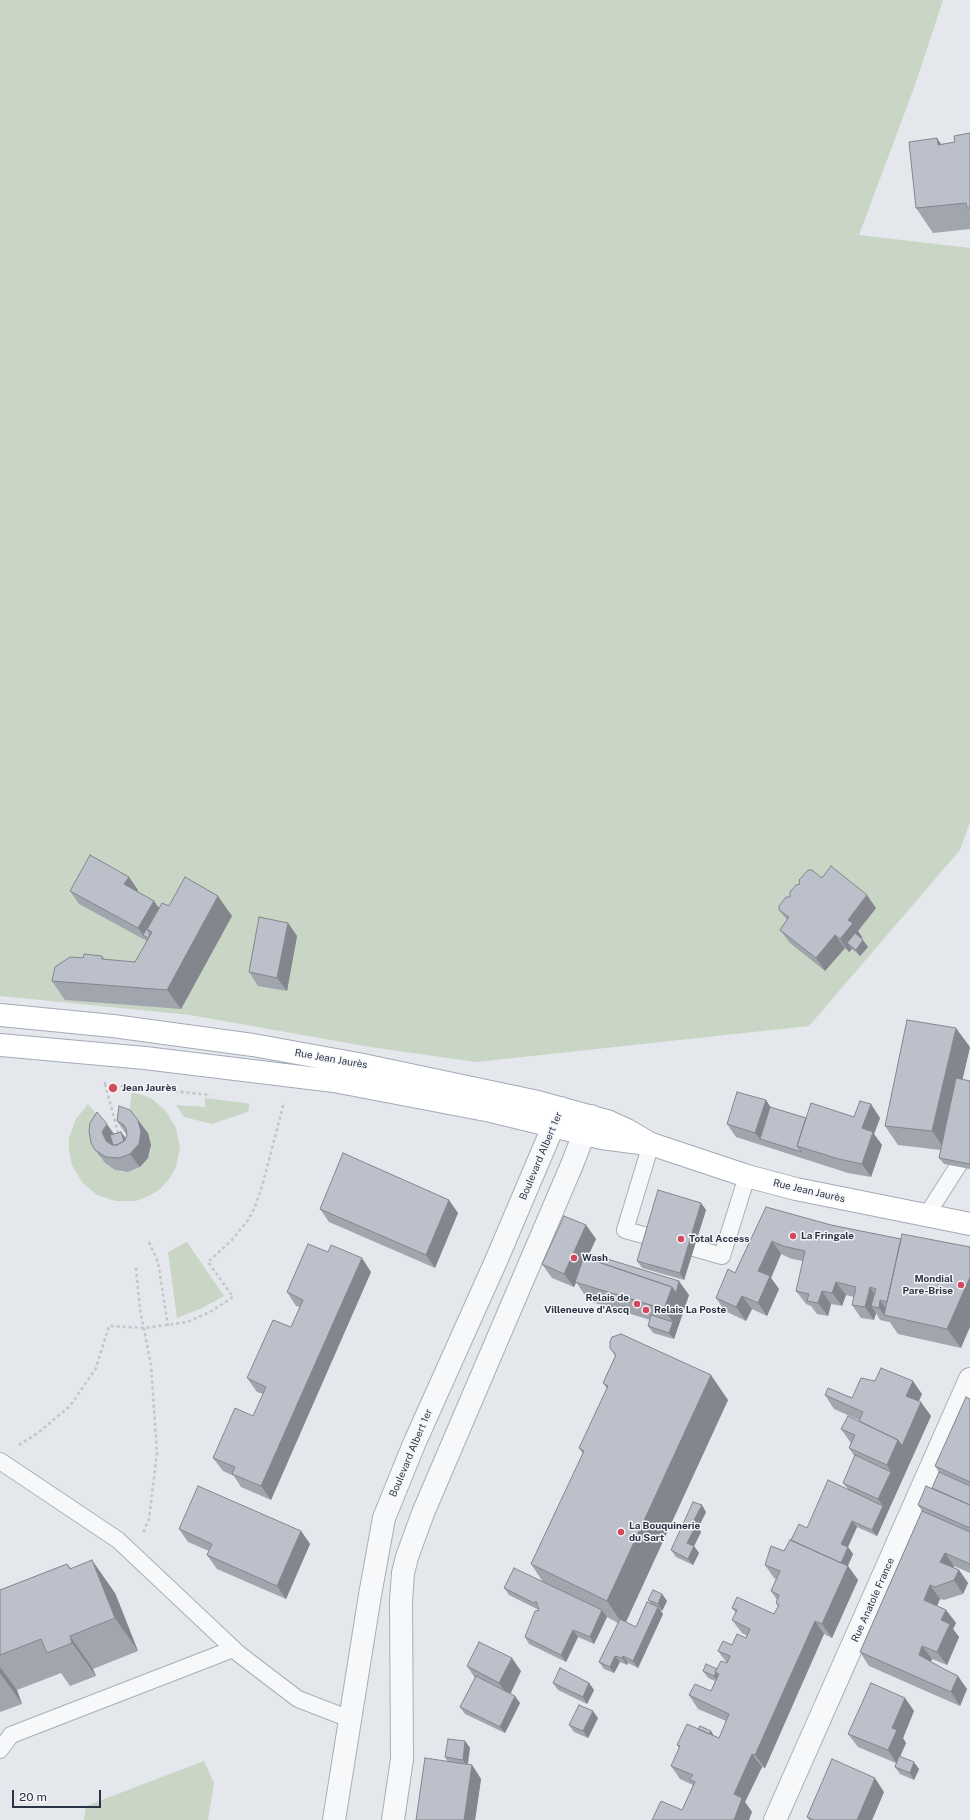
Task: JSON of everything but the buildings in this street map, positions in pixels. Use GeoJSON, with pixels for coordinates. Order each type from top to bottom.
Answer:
{"type":"FeatureCollection","features":[{"type":"Feature","properties":{"kind":"main road","name":"Rue Jean Jaurès"},"geometry":{"type":"LineString","coordinates":[[0,1015],[34,1017],[172,1033],[322,1057],[588,1125],[628,1130],[651,1144],[747,1176],[796,1190],[970,1224]]}},
{"type":"Feature","properties":{"kind":"main road","name":"Rue Jean Jaurès"},"geometry":{"type":"LineString","coordinates":[[0,1044],[109,1054],[334,1081],[491,1111],[558,1117]]}},
{"type":"Feature","properties":{"kind":"street","name":"Boulevard Albert 1er"},"geometry":{"type":"LineString","coordinates":[[334,1820],[378,1545],[388,1508],[558,1117]]}},
{"type":"Feature","properties":{"kind":"street"},"geometry":{"type":"LineString","coordinates":[[393,1820],[402,1759],[400,1609],[403,1573],[407,1557],[422,1513],[588,1125]]}},
{"type":"Feature","properties":{"kind":"street","name":"Rue Anatole France"},"geometry":{"type":"LineString","coordinates":[[775,1820],[970,1379]]}},
{"type":"Feature","properties":{"kind":"lane"},"geometry":{"type":"LineString","coordinates":[[651,1144],[625,1230],[651,1237]]}},
{"type":"Feature","properties":{"kind":"lane"},"geometry":{"type":"LineString","coordinates":[[926,1216],[967,1153]]}},
{"type":"Feature","properties":{"kind":"lane"},"geometry":{"type":"LineString","coordinates":[[694,1248],[722,1256],[747,1176]]}},
{"type":"Feature","properties":{"kind":"lane"},"geometry":{"type":"LineString","coordinates":[[0,1461],[118,1540],[233,1649],[298,1699],[350,1719]]}},
{"type":"Feature","properties":{"kind":"lane"},"geometry":{"type":"LineString","coordinates":[[0,1750],[11,1735],[233,1649]]}},
{"type":"Feature","properties":{"kind":"path"},"geometry":{"type":"LineString","coordinates":[[109,1054],[105,1084],[121,1140]]}},
{"type":"Feature","properties":{"kind":"path"},"geometry":{"type":"LineString","coordinates":[[105,1084],[215,1095]]}},
{"type":"Feature","properties":{"kind":"path"},"geometry":{"type":"LineString","coordinates":[[17,1446],[39,1432],[70,1406],[96,1368],[109,1326],[145,1328],[168,1326],[187,1322],[233,1297],[208,1262],[232,1240],[248,1220],[255,1208],[285,1099],[277,1099]]}},
{"type":"Feature","properties":{"kind":"path"},"geometry":{"type":"LineString","coordinates":[[149,1242],[158,1262],[168,1326]]}},
{"type":"Feature","properties":{"kind":"path"},"geometry":{"type":"LineString","coordinates":[[133,1555],[150,1519],[157,1453],[151,1365],[145,1328],[140,1309],[136,1268]]}},
{"type":"Feature","properties":{"kind":"green space"},"geometry":{"type":"Polygon","coordinates":[[[0,0],[943,0],[915,85],[859,235],[970,248],[970,822],[960,850],[809,1026],[476,1062],[370,1047],[190,1015],[0,996],[0,0]]]}},
{"type":"Feature","properties":{"kind":"green space"},"geometry":{"type":"Polygon","coordinates":[[[132,1092],[151,1098],[166,1111],[176,1128],[180,1148],[176,1167],[169,1179],[160,1189],[149,1196],[136,1201],[116,1201],[97,1195],[82,1182],[72,1165],[69,1151],[69,1138],[76,1119],[88,1104],[106,1125],[100,1157],[105,1163],[115,1170],[123,1172],[140,1167],[148,1158],[151,1150],[148,1133],[143,1126],[128,1119],[132,1092]]]}},
{"type":"Feature","properties":{"kind":"green space"},"geometry":{"type":"Polygon","coordinates":[[[205,1098],[246,1103],[249,1104],[249,1110],[212,1124],[184,1117],[176,1105],[205,1107],[205,1098]]]}},
{"type":"Feature","properties":{"kind":"green space"},"geometry":{"type":"Polygon","coordinates":[[[187,1242],[224,1296],[202,1308],[177,1318],[168,1252],[187,1242]]]}},
{"type":"Feature","properties":{"kind":"green space"},"geometry":{"type":"Polygon","coordinates":[[[204,1761],[214,1783],[208,1820],[84,1820],[86,1806],[204,1761]]]}},
{"type":"Feature","properties":{"kind":"place","name":"Jean Jaurès"},"geometry":{"type":"Point","coordinates":[113,1088]}},
{"type":"Feature","properties":{"kind":"place","name":"La Fringale"},"geometry":{"type":"Point","coordinates":[793,1236]}},
{"type":"Feature","properties":{"kind":"place","name":"Total Access"},"geometry":{"type":"Point","coordinates":[681,1239]}},
{"type":"Feature","properties":{"kind":"place","name":"Wash"},"geometry":{"type":"Point","coordinates":[574,1258]}},
{"type":"Feature","properties":{"kind":"place","name":"Mondial Pare-Brise"},"geometry":{"type":"Point","coordinates":[961,1285]}},
{"type":"Feature","properties":{"kind":"place","name":"Relais de Villeneuve d'Ascq"},"geometry":{"type":"Point","coordinates":[637,1304]}},
{"type":"Feature","properties":{"kind":"place","name":"Relais La Poste"},"geometry":{"type":"Point","coordinates":[646,1310]}},
{"type":"Feature","properties":{"kind":"place","name":"La Bouquinerie du Sart"},"geometry":{"type":"Point","coordinates":[621,1532]}}]}
